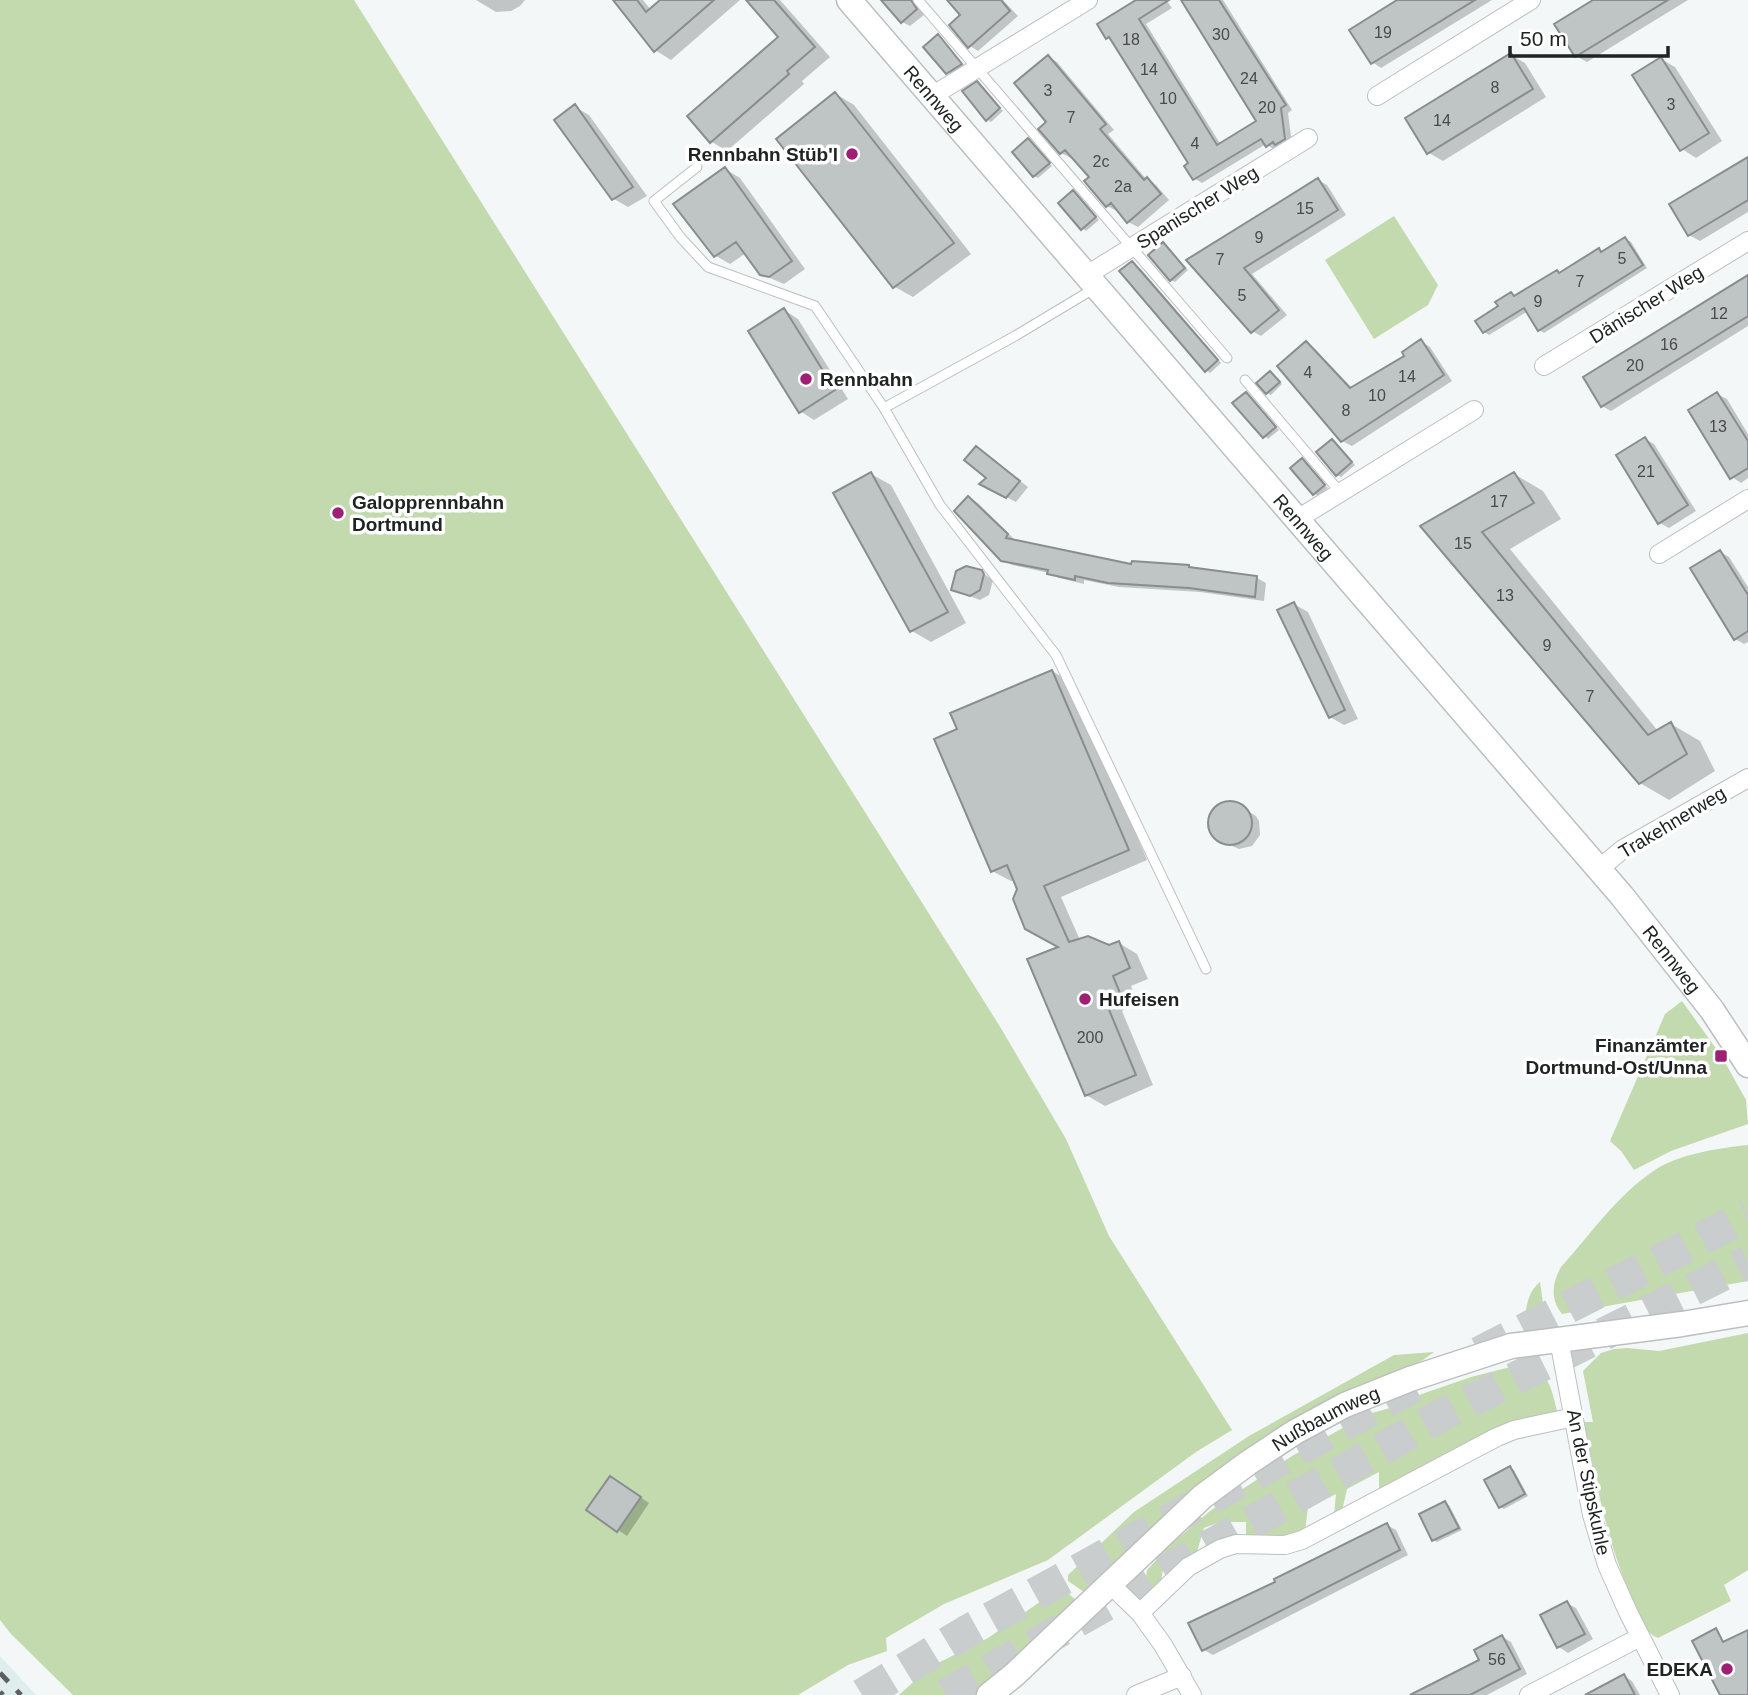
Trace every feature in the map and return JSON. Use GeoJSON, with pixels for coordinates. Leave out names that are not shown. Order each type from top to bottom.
{"type":"FeatureCollection","features":[{"type":"Feature","properties":{"kind":"street","name":"Rennweg"},"geometry":{"type":"LineString","coordinates":[[849,0],[1598,869],[1683,971],[1748,1065]]}},
{"type":"Feature","properties":{"kind":"street"},"geometry":{"type":"LineString","coordinates":[[932,96],[1088,0]]}},
{"type":"Feature","properties":{"kind":"street"},"geometry":{"type":"LineString","coordinates":[[1377,96],[1531,0]]}},
{"type":"Feature","properties":{"kind":"street","name":"Spanischer Weg"},"geometry":{"type":"LineString","coordinates":[[1092,281],[1132,247],[1308,138]]}},
{"type":"Feature","properties":{"kind":"street","name":"Dänischer Weg"},"geometry":{"type":"LineString","coordinates":[[1544,366],[1748,241]]}},
{"type":"Feature","properties":{"kind":"street"},"geometry":{"type":"LineString","coordinates":[[1296,520],[1474,410]]}},
{"type":"Feature","properties":{"kind":"street"},"geometry":{"type":"LineString","coordinates":[[1659,554],[1748,499]]}},
{"type":"Feature","properties":{"kind":"street","name":"Trakehnerweg"},"geometry":{"type":"LineString","coordinates":[[1598,869],[1623,849],[1748,778]]}},
{"type":"Feature","properties":{"kind":"street","name":"Nußbaumweg"},"geometry":{"type":"LineString","coordinates":[[989,1695],[1014,1675],[1202,1497],[1248,1463],[1319,1419],[1373,1392],[1511,1346],[1748,1313]]}},
{"type":"Feature","properties":{"kind":"street","name":"An der Stipskuhle"},"geometry":{"type":"LineString","coordinates":[[1559,1340],[1592,1515],[1607,1565],[1670,1695]]}},
{"type":"Feature","properties":{"kind":"street"},"geometry":{"type":"LineString","coordinates":[[1140,1613],[1188,1567],[1220,1549],[1236,1544],[1277,1545],[1302,1540],[1514,1430],[1574,1417]]}},
{"type":"Feature","properties":{"kind":"street"},"geometry":{"type":"LineString","coordinates":[[1110,1583],[1140,1613],[1192,1695]]}},
{"type":"Feature","properties":{"kind":"street"},"geometry":{"type":"LineString","coordinates":[[1529,1695],[1640,1637]]}},
{"type":"Feature","properties":{"kind":"street"},"geometry":{"type":"LineString","coordinates":[[1136,1695],[1182,1676]]}},
{"type":"Feature","properties":{"kind":"lane"},"geometry":{"type":"LineString","coordinates":[[918,0],[1227,358]]}},
{"type":"Feature","properties":{"kind":"lane"},"geometry":{"type":"LineString","coordinates":[[697,167],[654,201],[681,238],[708,267],[815,306],[884,408],[940,505],[1056,655],[1206,969]]}},
{"type":"Feature","properties":{"kind":"lane"},"geometry":{"type":"LineString","coordinates":[[884,408],[1015,336],[1092,281]]}},
{"type":"Feature","properties":{"kind":"lane"},"geometry":{"type":"LineString","coordinates":[[1245,380],[1340,492]]}},
{"type":"Feature","properties":{"kind":"shaded area"},"geometry":{"type":"Polygon","coordinates":[[[0,1656],[36,1695],[0,1695],[0,1656]]]}},
{"type":"Feature","properties":{"kind":"green space","name":"Galopprennbahn Dortmund"},"geometry":{"type":"Polygon","coordinates":[[[0,0],[354,0],[999,1025],[1066,1139],[1109,1236],[1232,1430],[1196,1452],[1048,1560],[944,1604],[886,1638],[887,1651],[848,1665],[798,1695],[73,1695],[11,1634],[0,1620],[0,0]]]}},
{"type":"Feature","properties":{"kind":"green space"},"geometry":{"type":"Polygon","coordinates":[[[1394,216],[1438,285],[1428,305],[1374,339],[1325,260],[1394,216]]]}},
{"type":"Feature","properties":{"kind":"green space"},"geometry":{"type":"Polygon","coordinates":[[[1682,1001],[1722,1057],[1746,1100],[1748,1124],[1671,1151],[1634,1170],[1610,1141],[1665,1014],[1682,1001]]]}},
{"type":"Feature","properties":{"kind":"green space"},"geometry":{"type":"Polygon","coordinates":[[[1748,1145],[1748,1281],[1562,1314],[1554,1297],[1556,1279],[1561,1267],[1629,1191],[1665,1164],[1712,1150],[1748,1145]]]}},
{"type":"Feature","properties":{"kind":"green space"},"geometry":{"type":"Polygon","coordinates":[[[1540,1282],[1545,1318],[1526,1322],[1528,1300],[1540,1282]]]}},
{"type":"Feature","properties":{"kind":"green space"},"geometry":{"type":"Polygon","coordinates":[[[1748,1333],[1748,1570],[1724,1585],[1731,1601],[1658,1638],[1650,1633],[1643,1621],[1611,1540],[1584,1422],[1593,1422],[1583,1371],[1601,1353],[1614,1349],[1659,1351],[1748,1333]]]}},
{"type":"Feature","properties":{"kind":"green space"},"geometry":{"type":"Polygon","coordinates":[[[1434,1352],[1423,1360],[1290,1424],[1248,1449],[1183,1499],[1084,1592],[1068,1581],[1068,1575],[1134,1512],[1249,1436],[1394,1355],[1434,1352]]]}},
{"type":"Feature","properties":{"kind":"green space"},"geometry":{"type":"Polygon","coordinates":[[[1518,1365],[1542,1374],[1550,1386],[1557,1411],[1523,1420],[1379,1492],[1379,1472],[1347,1489],[1342,1511],[1334,1515],[1336,1494],[1308,1508],[1305,1530],[1287,1537],[1246,1537],[1246,1522],[1220,1522],[1204,1528],[1196,1555],[1186,1561],[1183,1545],[1172,1553],[1164,1565],[1161,1584],[1149,1596],[1145,1585],[1147,1570],[1170,1545],[1210,1511],[1292,1456],[1368,1414],[1394,1407],[1416,1396],[1471,1377],[1518,1365]]]}},
{"type":"Feature","properties":{"kind":"green space"},"geometry":{"type":"Polygon","coordinates":[[[1057,1590],[1064,1590],[1076,1600],[1009,1665],[971,1695],[899,1695],[930,1667],[988,1638],[1057,1590]]]}},
{"type":"Feature","properties":{"kind":"building"},"geometry":{"type":"Polygon","coordinates":[[[613,0],[637,0],[646,12],[660,0],[714,0],[654,52],[613,0]]]}},
{"type":"Feature","properties":{"kind":"building"},"geometry":{"type":"Polygon","coordinates":[[[746,0],[774,0],[815,47],[787,71],[789,74],[710,143],[687,116],[778,37],[746,0]]]}},
{"type":"Feature","properties":{"kind":"building"},"geometry":{"type":"Polygon","coordinates":[[[881,0],[911,0],[917,9],[901,23],[881,0]]]}},
{"type":"Feature","properties":{"kind":"building"},"geometry":{"type":"Polygon","coordinates":[[[947,0],[1001,0],[1010,11],[968,48],[949,25],[960,15],[947,0]]]}},
{"type":"Feature","properties":{"kind":"building"},"geometry":{"type":"Polygon","coordinates":[[[1136,0],[1169,0],[1139,19],[1217,145],[1256,121],[1181,0],[1219,0],[1286,105],[1281,108],[1285,139],[1266,147],[1261,139],[1193,180],[1184,166],[1188,163],[1109,37],[1106,39],[1097,24],[1136,0]]]}},
{"type":"Feature","properties":{"kind":"building"},"geometry":{"type":"Polygon","coordinates":[[[1397,0],[1475,0],[1371,64],[1349,30],[1397,0]]]}},
{"type":"Feature","properties":{"kind":"building"},"geometry":{"type":"Polygon","coordinates":[[[1593,0],[1668,0],[1575,57],[1554,24],[1593,0]]]}},
{"type":"Feature","properties":{"kind":"building"},"geometry":{"type":"Polygon","coordinates":[[[938,34],[962,64],[946,74],[923,47],[938,34]]]}},
{"type":"Feature","properties":{"kind":"building"},"geometry":{"type":"Polygon","coordinates":[[[1511,53],[1533,89],[1427,154],[1405,118],[1511,53]]]}},
{"type":"Feature","properties":{"kind":"building"},"geometry":{"type":"Polygon","coordinates":[[[1048,55],[1106,124],[1100,129],[1144,180],[1147,177],[1161,194],[1127,223],[1111,203],[1106,207],[1084,181],[1089,177],[1065,150],[1060,154],[1038,129],[1046,122],[1014,83],[1048,55]]]}},
{"type":"Feature","properties":{"kind":"building"},"geometry":{"type":"Polygon","coordinates":[[[1661,57],[1709,133],[1680,151],[1632,75],[1661,57]]]}},
{"type":"Feature","properties":{"kind":"building"},"geometry":{"type":"Polygon","coordinates":[[[977,81],[1000,108],[986,121],[962,91],[977,81]]]}},
{"type":"Feature","properties":{"kind":"building"},"geometry":{"type":"Polygon","coordinates":[[[835,92],[954,243],[893,288],[776,139],[835,92]]]}},
{"type":"Feature","properties":{"kind":"building"},"geometry":{"type":"Polygon","coordinates":[[[575,104],[633,187],[612,200],[554,120],[575,104]]]}},
{"type":"Feature","properties":{"kind":"building"},"geometry":{"type":"Polygon","coordinates":[[[1028,138],[1050,163],[1033,177],[1012,152],[1028,138]]]}},
{"type":"Feature","properties":{"kind":"building"},"geometry":{"type":"Polygon","coordinates":[[[1748,157],[1748,200],[1688,236],[1669,204],[1748,157]]]}},
{"type":"Feature","properties":{"kind":"building"},"geometry":{"type":"Polygon","coordinates":[[[725,167],[792,261],[769,277],[760,275],[736,242],[714,257],[673,204],[725,167]]]}},
{"type":"Feature","properties":{"kind":"building"},"geometry":{"type":"Polygon","coordinates":[[[1318,178],[1338,210],[1244,268],[1279,310],[1251,333],[1186,260],[1318,178]]]}},
{"type":"Feature","properties":{"kind":"building"},"geometry":{"type":"Polygon","coordinates":[[[1073,190],[1096,217],[1081,230],[1058,203],[1073,190]]]}},
{"type":"Feature","properties":{"kind":"building"},"geometry":{"type":"Polygon","coordinates":[[[1625,237],[1643,265],[1538,331],[1524,308],[1483,333],[1475,321],[1498,306],[1495,302],[1511,292],[1514,296],[1557,270],[1559,273],[1599,248],[1601,252],[1625,237]]]}},
{"type":"Feature","properties":{"kind":"building"},"geometry":{"type":"Polygon","coordinates":[[[1163,242],[1185,268],[1170,281],[1148,255],[1163,242]]]}},
{"type":"Feature","properties":{"kind":"building"},"geometry":{"type":"Polygon","coordinates":[[[1132,261],[1218,360],[1205,372],[1119,271],[1132,261]]]}},
{"type":"Feature","properties":{"kind":"building"},"geometry":{"type":"Polygon","coordinates":[[[1748,275],[1748,316],[1601,407],[1583,377],[1748,275]]]}},
{"type":"Feature","properties":{"kind":"building"},"geometry":{"type":"Polygon","coordinates":[[[784,308],[835,390],[799,413],[748,331],[784,308]]]}},
{"type":"Feature","properties":{"kind":"building"},"geometry":{"type":"Polygon","coordinates":[[[1421,339],[1444,375],[1341,442],[1277,366],[1306,341],[1350,388],[1404,356],[1402,352],[1421,339]]]}},
{"type":"Feature","properties":{"kind":"building"},"geometry":{"type":"Polygon","coordinates":[[[1270,371],[1280,382],[1266,394],[1256,383],[1270,371]]]}},
{"type":"Feature","properties":{"kind":"building"},"geometry":{"type":"Polygon","coordinates":[[[1246,392],[1276,427],[1263,438],[1232,403],[1246,392]]]}},
{"type":"Feature","properties":{"kind":"building"},"geometry":{"type":"Polygon","coordinates":[[[1717,392],[1748,441],[1748,468],[1730,479],[1688,410],[1717,392]]]}},
{"type":"Feature","properties":{"kind":"building"},"geometry":{"type":"Polygon","coordinates":[[[1645,437],[1688,505],[1658,524],[1616,455],[1645,437]]]}},
{"type":"Feature","properties":{"kind":"building"},"geometry":{"type":"Polygon","coordinates":[[[1332,439],[1352,462],[1336,476],[1316,452],[1332,439]]]}},
{"type":"Feature","properties":{"kind":"building"},"geometry":{"type":"Polygon","coordinates":[[[976,446],[1020,481],[1006,498],[979,484],[986,478],[964,460],[976,446]]]}},
{"type":"Feature","properties":{"kind":"building"},"geometry":{"type":"Polygon","coordinates":[[[1302,458],[1325,485],[1313,495],[1290,468],[1302,458]]]}},
{"type":"Feature","properties":{"kind":"building"},"geometry":{"type":"Polygon","coordinates":[[[871,472],[948,612],[910,632],[833,493],[871,472]]]}},
{"type":"Feature","properties":{"kind":"building"},"geometry":{"type":"Polygon","coordinates":[[[1514,472],[1534,503],[1482,532],[1648,735],[1671,722],[1687,754],[1639,784],[1420,526],[1514,472]]]}},
{"type":"Feature","properties":{"kind":"building"},"geometry":{"type":"Polygon","coordinates":[[[968,496],[1008,534],[1006,538],[1131,564],[1132,561],[1189,565],[1257,576],[1255,597],[1189,588],[1108,583],[1075,576],[1075,580],[1047,574],[1048,570],[1001,561],[954,511],[968,496]]]}},
{"type":"Feature","properties":{"kind":"building"},"geometry":{"type":"Polygon","coordinates":[[[1720,550],[1748,595],[1748,631],[1734,640],[1690,568],[1720,550]]]}},
{"type":"Feature","properties":{"kind":"building"},"geometry":{"type":"Polygon","coordinates":[[[966,566],[982,570],[984,574],[980,590],[970,596],[951,590],[956,571],[966,566]]]}},
{"type":"Feature","properties":{"kind":"building"},"geometry":{"type":"Polygon","coordinates":[[[1294,602],[1345,710],[1329,718],[1277,610],[1294,602]]]}},
{"type":"Feature","properties":{"kind":"building"},"geometry":{"type":"Polygon","coordinates":[[[1052,670],[1129,850],[1044,886],[1069,942],[1088,936],[1109,945],[1119,941],[1130,968],[1113,976],[1120,993],[1105,1000],[1136,1075],[1085,1096],[1027,959],[1058,947],[1025,929],[1013,899],[1017,889],[1007,865],[991,872],[934,739],[957,729],[950,713],[1052,670]]]}},
{"type":"Feature","properties":{"kind":"building"},"geometry":{"type":"Polygon","coordinates":[[[1230,801],[1246,807],[1252,823],[1246,839],[1230,845],[1214,839],[1208,823],[1214,807],[1230,801]]]}},
{"type":"Feature","properties":{"kind":"building"},"geometry":{"type":"Polygon","coordinates":[[[1510,1466],[1525,1494],[1499,1508],[1484,1480],[1510,1466]]]}},
{"type":"Feature","properties":{"kind":"building"},"geometry":{"type":"Polygon","coordinates":[[[610,1476],[641,1497],[617,1532],[586,1510],[610,1476]]]}},
{"type":"Feature","properties":{"kind":"building"},"geometry":{"type":"Polygon","coordinates":[[[1445,1501],[1459,1528],[1432,1541],[1419,1514],[1445,1501]]]}},
{"type":"Feature","properties":{"kind":"building"},"geometry":{"type":"Polygon","coordinates":[[[1387,1523],[1400,1550],[1202,1651],[1188,1623],[1275,1582],[1274,1579],[1387,1523]]]}},
{"type":"Feature","properties":{"kind":"building"},"geometry":{"type":"Polygon","coordinates":[[[1567,1601],[1585,1634],[1557,1648],[1540,1615],[1567,1601]]]}},
{"type":"Feature","properties":{"kind":"building","name":"EDEKA"},"geometry":{"type":"Polygon","coordinates":[[[1716,1628],[1723,1642],[1748,1630],[1748,1695],[1720,1695],[1692,1641],[1716,1628]]]}},
{"type":"Feature","properties":{"kind":"building"},"geometry":{"type":"Polygon","coordinates":[[[1502,1635],[1520,1669],[1470,1695],[1410,1695],[1479,1660],[1474,1650],[1502,1635]]]}},
{"type":"Feature","properties":{"kind":"building"},"geometry":{"type":"Polygon","coordinates":[[[1624,1674],[1635,1695],[1585,1695],[1624,1674]]]}},
{"type":"Feature","properties":{"kind":"tunnel"},"geometry":{"type":"LineString","coordinates":[[1479,1353],[1748,1215]]}},
{"type":"Feature","properties":{"kind":"tunnel"},"geometry":{"type":"LineString","coordinates":[[946,1695],[1438,1417],[1748,1262]]}},
{"type":"Feature","properties":{"kind":"tunnel"},"geometry":{"type":"LineString","coordinates":[[862,1695],[966,1632],[1425,1380]]}},
{"type":"Feature","properties":{"kind":"railway"},"geometry":{"type":"LineString","coordinates":[[0,1673],[21,1695]]}},
{"type":"Feature","properties":{"kind":"railway"},"geometry":{"type":"LineString","coordinates":[[0,1692],[3,1695]]}},
{"type":"Feature","properties":{"kind":"place","name":"Rennbahn Stüb'l"},"geometry":{"type":"Point","coordinates":[852,154]}},
{"type":"Feature","properties":{"kind":"place","name":"Rennbahn"},"geometry":{"type":"Point","coordinates":[806,379]}},
{"type":"Feature","properties":{"kind":"place","name":"Galopprennbahn Dortmund"},"geometry":{"type":"Point","coordinates":[338,513]}},
{"type":"Feature","properties":{"kind":"place","name":"Hufeisen"},"geometry":{"type":"Point","coordinates":[1085,999]}},
{"type":"Feature","properties":{"kind":"place","name":"Finanzämter Dortmund-Ost/Unna"},"geometry":{"type":"Point","coordinates":[1721,1056]}},
{"type":"Feature","properties":{"kind":"place","name":"EDEKA"},"geometry":{"type":"Point","coordinates":[1727,1669]}}]}
